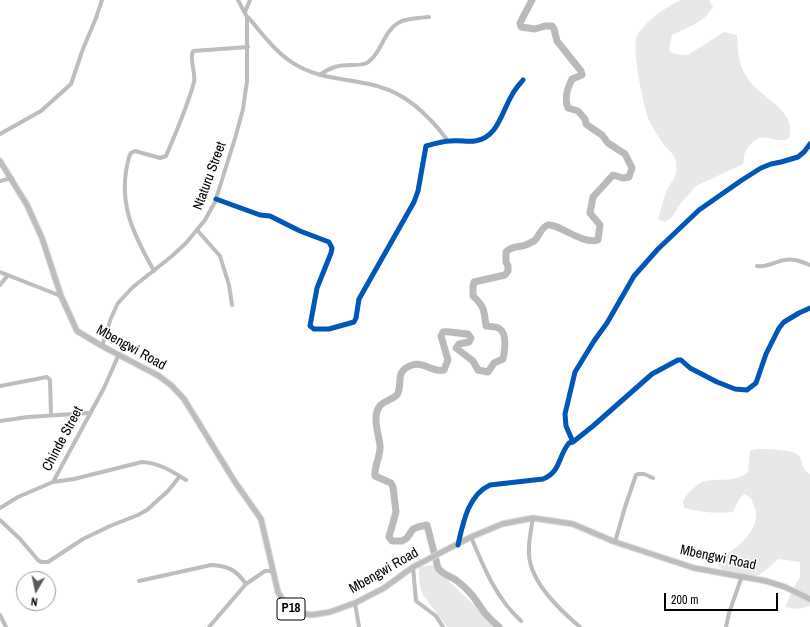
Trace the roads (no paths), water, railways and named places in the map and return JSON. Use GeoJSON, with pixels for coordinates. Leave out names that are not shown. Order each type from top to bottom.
{"type":"FeatureCollection","features":[{"type":"Feature","properties":{"kind":"main road","name":"Mbengwi Road"},"geometry":{"type":"LineString","coordinates":[[0,160],[28,205],[42,238],[61,296],[77,332],[159,376],[172,386],[184,399],[235,482],[261,520],[278,592],[288,608],[297,612],[311,615],[330,612],[355,603],[384,588],[413,566],[458,545],[471,537],[502,524],[533,518],[574,524],[615,542],[694,568],[766,581],[810,599]]}},
{"type":"Feature","properties":{"kind":"street"},"geometry":{"type":"LineString","coordinates":[[0,134],[41,111],[71,84],[102,0]]}},
{"type":"Feature","properties":{"kind":"street","name":"Ntaturu Street"},"geometry":{"type":"LineString","coordinates":[[102,346],[111,318],[118,303],[133,287],[186,243],[212,208],[216,198],[243,109],[247,81],[247,17],[238,0]]}},
{"type":"Feature","properties":{"kind":"street"},"geometry":{"type":"LineString","coordinates":[[245,12],[250,0]]}},
{"type":"Feature","properties":{"kind":"street"},"geometry":{"type":"LineString","coordinates":[[247,17],[272,46],[299,67],[320,75],[381,87],[397,94],[410,101],[428,116],[448,141]]}},
{"type":"Feature","properties":{"kind":"street"},"geometry":{"type":"LineString","coordinates":[[320,75],[332,67],[341,65],[360,65],[366,63],[371,60],[377,52],[387,33],[395,24],[408,19],[429,17]]}},
{"type":"Feature","properties":{"kind":"street"},"geometry":{"type":"LineString","coordinates":[[154,271],[131,225],[124,195],[129,157],[131,153],[135,151],[160,158],[166,156],[186,108],[194,81],[195,73],[192,54],[193,51],[248,47]]}},
{"type":"Feature","properties":{"kind":"street"},"geometry":{"type":"LineString","coordinates":[[216,198],[260,215],[270,216],[300,231],[329,242],[332,248],[331,253],[317,288],[310,325],[314,329],[329,329],[355,321],[359,299],[414,202],[418,191],[426,146],[448,141],[477,141],[486,137],[496,128],[512,95],[523,80]]}},
{"type":"Feature","properties":{"kind":"street"},"geometry":{"type":"LineString","coordinates":[[573,442],[566,426],[565,414],[575,372],[607,323],[634,276],[658,249],[699,210],[761,168],[773,163],[798,157],[810,144]]}},
{"type":"Feature","properties":{"kind":"street"},"geometry":{"type":"LineString","coordinates":[[0,181],[12,178]]}},
{"type":"Feature","properties":{"kind":"street"},"geometry":{"type":"LineString","coordinates":[[197,230],[220,256],[232,305]]}},
{"type":"Feature","properties":{"kind":"street"},"geometry":{"type":"LineString","coordinates":[[757,266],[786,259],[798,260],[810,265]]}},
{"type":"Feature","properties":{"kind":"street"},"geometry":{"type":"LineString","coordinates":[[0,272],[61,296]]}},
{"type":"Feature","properties":{"kind":"street"},"geometry":{"type":"LineString","coordinates":[[0,285],[8,275]]}},
{"type":"Feature","properties":{"kind":"street"},"geometry":{"type":"LineString","coordinates":[[458,545],[467,511],[475,495],[482,489],[490,485],[543,479],[550,476],[556,470],[569,443],[573,442],[593,426],[652,374],[678,360],[681,360],[690,368],[717,382],[743,390],[752,388],[756,383],[766,354],[779,328],[784,322],[810,308]]}},
{"type":"Feature","properties":{"kind":"street","name":"Chinde Street"},"geometry":{"type":"LineString","coordinates":[[0,508],[22,495],[53,482],[101,392],[119,354]]}},
{"type":"Feature","properties":{"kind":"street"},"geometry":{"type":"LineString","coordinates":[[0,386],[47,377],[50,380],[51,415]]}},
{"type":"Feature","properties":{"kind":"street"},"geometry":{"type":"LineString","coordinates":[[0,421],[51,415],[89,413]]}},
{"type":"Feature","properties":{"kind":"street"},"geometry":{"type":"LineString","coordinates":[[53,482],[74,479],[142,462],[164,467],[186,480]]}},
{"type":"Feature","properties":{"kind":"street"},"geometry":{"type":"LineString","coordinates":[[615,542],[636,475],[641,473],[653,478]]}},
{"type":"Feature","properties":{"kind":"street"},"geometry":{"type":"LineString","coordinates":[[0,520],[20,539],[38,560],[48,562],[83,539],[110,526],[138,516],[168,491],[180,476]]}},
{"type":"Feature","properties":{"kind":"street"},"geometry":{"type":"LineString","coordinates":[[533,518],[529,547],[531,567],[541,586],[561,612],[580,627]]}},
{"type":"Feature","properties":{"kind":"street"},"geometry":{"type":"LineString","coordinates":[[471,537],[492,585],[504,602],[521,621]]}},
{"type":"Feature","properties":{"kind":"street"},"geometry":{"type":"LineString","coordinates":[[139,581],[211,566],[221,566],[231,569],[240,575],[246,584]]}},
{"type":"Feature","properties":{"kind":"street"},"geometry":{"type":"LineString","coordinates":[[413,566],[416,601],[436,616],[443,627]]}},
{"type":"Feature","properties":{"kind":"street"},"geometry":{"type":"LineString","coordinates":[[209,627],[246,584],[265,571],[272,571]]}},
{"type":"Feature","properties":{"kind":"street"},"geometry":{"type":"LineString","coordinates":[[726,627],[729,613],[742,576]]}},
{"type":"Feature","properties":{"kind":"street"},"geometry":{"type":"LineString","coordinates":[[355,603],[359,627]]}},
{"type":"Feature","properties":{"kind":"street"},"geometry":{"type":"LineString","coordinates":[[0,615],[6,627]]}},
{"type":"Feature","properties":{"kind":"waterway"},"geometry":{"type":"LineString","coordinates":[[499,627],[486,614],[464,587],[438,568],[427,525],[413,529],[407,538],[402,541],[392,541],[389,537],[396,512],[393,487],[391,483],[375,476],[380,453],[376,416],[379,407],[398,393],[400,377],[406,368],[416,364],[436,370],[444,370],[448,360],[441,336],[443,332],[468,334],[471,338],[469,342],[459,344],[456,348],[473,361],[478,370],[488,372],[494,363],[503,359],[505,347],[504,335],[500,329],[486,326],[485,317],[480,303],[473,296],[474,282],[505,275],[508,271],[506,252],[511,248],[525,245],[534,241],[548,225],[558,227],[578,237],[592,241],[598,240],[600,225],[590,213],[593,197],[613,175],[623,178],[629,177],[632,168],[625,154],[608,143],[602,135],[586,124],[585,119],[578,111],[568,108],[566,97],[572,79],[582,75],[581,71],[557,41],[552,26],[545,26],[535,29],[521,27],[520,23],[532,0]]}}]}
